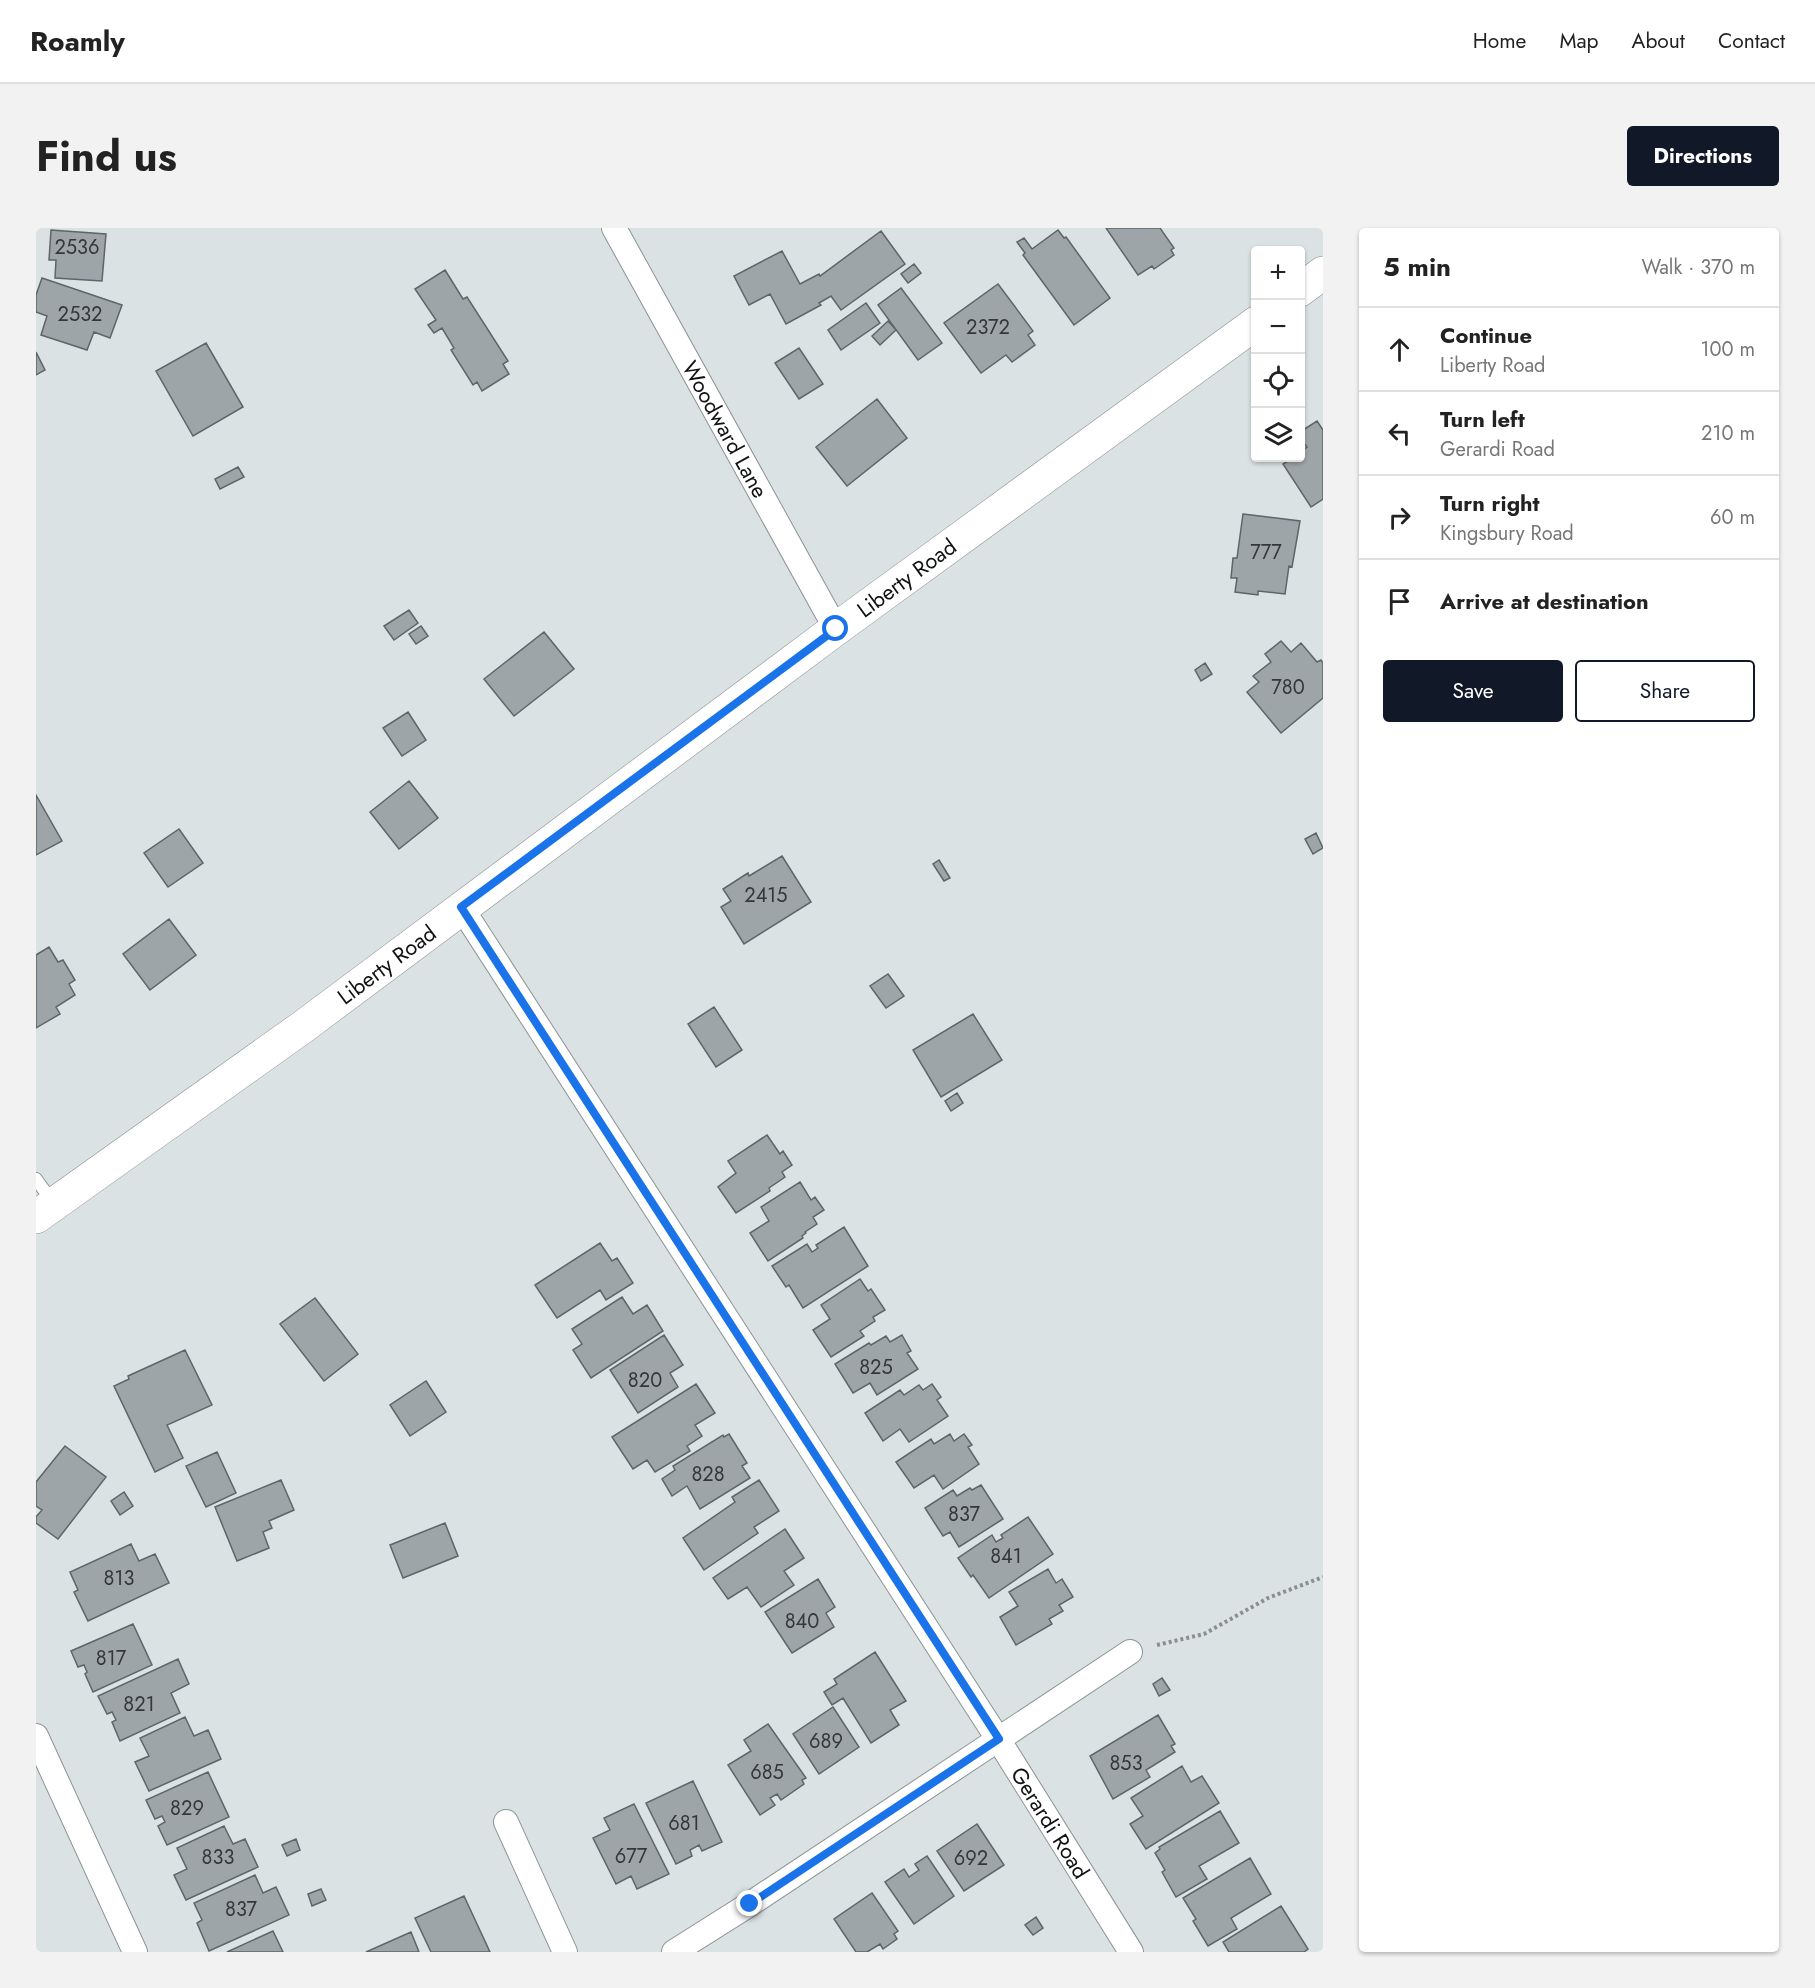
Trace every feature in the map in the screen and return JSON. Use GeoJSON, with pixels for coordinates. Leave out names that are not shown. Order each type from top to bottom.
{"type":"FeatureCollection","features":[{"type":"Feature","properties":{"kind":"main road"},"geometry":{"type":"LineString","coordinates":[[1305,286],[1323,273]]}},
{"type":"Feature","properties":{"kind":"main road","name":"Liberty Road"},"geometry":{"type":"LineString","coordinates":[[42,1200],[304,1026],[836,629],[1251,327]]}},
{"type":"Feature","properties":{"kind":"street","name":"Woodward Lane"},"geometry":{"type":"LineString","coordinates":[[614,228],[836,629]]}},
{"type":"Feature","properties":{"kind":"street","name":"Gerardi Road"},"geometry":{"type":"LineString","coordinates":[[461,907],[999,1739],[1131,1952]]}},
{"type":"Feature","properties":{"kind":"street"},"geometry":{"type":"LineString","coordinates":[[674,1952],[1130,1652]]}},
{"type":"Feature","properties":{"kind":"street"},"geometry":{"type":"LineString","coordinates":[[36,1736],[135,1952]]}},
{"type":"Feature","properties":{"kind":"street"},"geometry":{"type":"LineString","coordinates":[[506,1822],[566,1952]]}},
{"type":"Feature","properties":{"kind":"path"},"geometry":{"type":"LineString","coordinates":[[1130,1652],[1204,1634],[1268,1598],[1323,1577]]}},
{"type":"Feature","properties":{"kind":"building"},"geometry":{"type":"Polygon","coordinates":[[[1106,228],[1160,228],[1174,248],[1171,250],[1174,255],[1154,269],[1152,266],[1138,275],[1106,228]]]}},
{"type":"Feature","properties":{"kind":"building"},"geometry":{"type":"Polygon","coordinates":[[[51,230],[106,234],[102,281],[55,278],[56,260],[49,260],[51,230]]]}},
{"type":"Feature","properties":{"kind":"building"},"geometry":{"type":"Polygon","coordinates":[[[1058,230],[1064,238],[1066,237],[1110,298],[1074,325],[1023,255],[1025,253],[1017,242],[1024,238],[1032,249],[1058,230]]]}},
{"type":"Feature","properties":{"kind":"building"},"geometry":{"type":"Polygon","coordinates":[[[881,231],[905,264],[841,310],[831,296],[819,303],[821,305],[786,324],[770,294],[749,305],[734,276],[782,251],[800,284],[819,274],[820,276],[881,231]]]}},
{"type":"Feature","properties":{"kind":"building"},"geometry":{"type":"Polygon","coordinates":[[[914,264],[921,273],[908,283],[901,274],[914,264]]]}},
{"type":"Feature","properties":{"kind":"building"},"geometry":{"type":"Polygon","coordinates":[[[445,270],[463,299],[467,297],[508,361],[503,364],[509,374],[482,391],[477,382],[473,385],[451,350],[454,348],[442,328],[434,333],[428,325],[436,320],[415,289],[445,270]]]}},
{"type":"Feature","properties":{"kind":"building"},"geometry":{"type":"Polygon","coordinates":[[[42,278],[122,305],[110,338],[94,332],[87,350],[41,335],[47,316],[36,312],[36,295],[42,278]]]}},
{"type":"Feature","properties":{"kind":"building"},"geometry":{"type":"Polygon","coordinates":[[[998,284],[1033,331],[1028,335],[1035,345],[1012,362],[1006,355],[981,373],[944,323],[998,284]]]}},
{"type":"Feature","properties":{"kind":"building"},"geometry":{"type":"Polygon","coordinates":[[[901,288],[942,343],[918,360],[878,305],[901,288]]]}},
{"type":"Feature","properties":{"kind":"building"},"geometry":{"type":"Polygon","coordinates":[[[866,303],[880,323],[841,350],[828,330],[866,303]]]}},
{"type":"Feature","properties":{"kind":"building"},"geometry":{"type":"Polygon","coordinates":[[[888,321],[896,330],[880,345],[872,336],[888,321]]]}},
{"type":"Feature","properties":{"kind":"building"},"geometry":{"type":"Polygon","coordinates":[[[206,343],[243,407],[193,436],[156,371],[206,343]]]}},
{"type":"Feature","properties":{"kind":"building"},"geometry":{"type":"Polygon","coordinates":[[[799,348],[823,384],[799,399],[775,363],[799,348]]]}},
{"type":"Feature","properties":{"kind":"building"},"geometry":{"type":"Polygon","coordinates":[[[36,352],[45,370],[36,375],[36,352]]]}},
{"type":"Feature","properties":{"kind":"building"},"geometry":{"type":"Polygon","coordinates":[[[877,399],[907,438],[847,486],[816,447],[877,399]]]}},
{"type":"Feature","properties":{"kind":"building"},"geometry":{"type":"Polygon","coordinates":[[[1317,421],[1323,430],[1323,499],[1311,507],[1283,464],[1305,462],[1307,447],[1305,429],[1317,421]]]}},
{"type":"Feature","properties":{"kind":"building"},"geometry":{"type":"Polygon","coordinates":[[[238,467],[244,477],[220,489],[215,479],[238,467]]]}},
{"type":"Feature","properties":{"kind":"building"},"geometry":{"type":"Polygon","coordinates":[[[1243,514],[1300,521],[1285,594],[1258,591],[1258,595],[1235,592],[1237,578],[1231,578],[1233,558],[1237,558],[1243,514]]]}},
{"type":"Feature","properties":{"kind":"building"},"geometry":{"type":"Polygon","coordinates":[[[409,610],[418,623],[394,640],[384,626],[409,610]]]}},
{"type":"Feature","properties":{"kind":"building"},"geometry":{"type":"Polygon","coordinates":[[[421,626],[428,636],[416,644],[409,634],[421,626]]]}},
{"type":"Feature","properties":{"kind":"building"},"geometry":{"type":"Polygon","coordinates":[[[544,632],[574,669],[514,716],[484,679],[544,632]]]}},
{"type":"Feature","properties":{"kind":"building"},"geometry":{"type":"Polygon","coordinates":[[[1281,641],[1291,652],[1301,643],[1317,662],[1321,660],[1323,663],[1323,698],[1281,733],[1247,692],[1259,682],[1253,676],[1271,662],[1265,654],[1281,641]]]}},
{"type":"Feature","properties":{"kind":"building"},"geometry":{"type":"Polygon","coordinates":[[[1205,663],[1212,674],[1201,681],[1195,670],[1205,663]]]}},
{"type":"Feature","properties":{"kind":"building"},"geometry":{"type":"Polygon","coordinates":[[[408,712],[426,740],[402,756],[383,728],[408,712]]]}},
{"type":"Feature","properties":{"kind":"building"},"geometry":{"type":"Polygon","coordinates":[[[409,781],[438,818],[399,849],[370,812],[409,781]]]}},
{"type":"Feature","properties":{"kind":"building"},"geometry":{"type":"Polygon","coordinates":[[[36,795],[62,841],[36,855],[36,795]]]}},
{"type":"Feature","properties":{"kind":"building"},"geometry":{"type":"Polygon","coordinates":[[[179,829],[203,863],[168,887],[144,853],[179,829]]]}},
{"type":"Feature","properties":{"kind":"building"},"geometry":{"type":"Polygon","coordinates":[[[1316,833],[1323,848],[1313,854],[1305,839],[1316,833]]]}},
{"type":"Feature","properties":{"kind":"building"},"geometry":{"type":"Polygon","coordinates":[[[782,856],[811,902],[744,944],[721,907],[731,901],[723,889],[782,856]]]}},
{"type":"Feature","properties":{"kind":"building"},"geometry":{"type":"Polygon","coordinates":[[[939,860],[950,878],[944,881],[933,864],[939,860]]]}},
{"type":"Feature","properties":{"kind":"building"},"geometry":{"type":"Polygon","coordinates":[[[169,919],[196,955],[150,990],[123,954],[169,919]]]}},
{"type":"Feature","properties":{"kind":"building"},"geometry":{"type":"Polygon","coordinates":[[[49,947],[58,962],[63,960],[75,980],[69,984],[75,995],[56,1007],[60,1014],[36,1028],[36,955],[49,947]]]}},
{"type":"Feature","properties":{"kind":"building"},"geometry":{"type":"Polygon","coordinates":[[[888,974],[904,996],[886,1008],[870,986],[888,974]]]}},
{"type":"Feature","properties":{"kind":"building"},"geometry":{"type":"Polygon","coordinates":[[[714,1007],[742,1050],[716,1067],[688,1024],[714,1007]]]}},
{"type":"Feature","properties":{"kind":"building"},"geometry":{"type":"Polygon","coordinates":[[[973,1014],[1002,1060],[941,1097],[913,1050],[973,1014]]]}},
{"type":"Feature","properties":{"kind":"building"},"geometry":{"type":"Polygon","coordinates":[[[957,1093],[963,1103],[951,1111],[945,1101],[957,1093]]]}},
{"type":"Feature","properties":{"kind":"building"},"geometry":{"type":"Polygon","coordinates":[[[767,1135],[780,1154],[783,1151],[792,1165],[782,1172],[785,1177],[769,1188],[770,1191],[736,1213],[718,1187],[736,1173],[728,1161],[767,1135]]]}},
{"type":"Feature","properties":{"kind":"building"},"geometry":{"type":"Polygon","coordinates":[[[800,1182],[811,1200],[815,1197],[824,1210],[813,1217],[817,1224],[805,1232],[803,1238],[768,1261],[750,1233],[769,1221],[761,1207],[800,1182]]]}},
{"type":"Feature","properties":{"kind":"building"},"geometry":{"type":"Polygon","coordinates":[[[844,1227],[868,1266],[803,1308],[789,1285],[786,1287],[772,1266],[807,1244],[812,1252],[818,1248],[816,1245],[844,1227]]]}},
{"type":"Feature","properties":{"kind":"building"},"geometry":{"type":"Polygon","coordinates":[[[600,1243],[612,1261],[617,1258],[633,1283],[606,1300],[600,1290],[557,1318],[535,1285],[600,1243]]]}},
{"type":"Feature","properties":{"kind":"building"},"geometry":{"type":"Polygon","coordinates":[[[860,1279],[868,1291],[871,1289],[885,1310],[873,1317],[875,1321],[860,1331],[864,1336],[831,1357],[813,1330],[830,1319],[821,1305],[860,1279]]]}},
{"type":"Feature","properties":{"kind":"building"},"geometry":{"type":"Polygon","coordinates":[[[622,1297],[633,1314],[647,1305],[663,1331],[591,1378],[573,1350],[582,1344],[572,1329],[622,1297]]]}},
{"type":"Feature","properties":{"kind":"building"},"geometry":{"type":"Polygon","coordinates":[[[315,1298],[358,1354],[324,1381],[280,1324],[315,1298]]]}},
{"type":"Feature","properties":{"kind":"building"},"geometry":{"type":"Polygon","coordinates":[[[664,1335],[683,1365],[670,1373],[678,1387],[638,1413],[610,1370],[664,1335]]]}},
{"type":"Feature","properties":{"kind":"building"},"geometry":{"type":"Polygon","coordinates":[[[902,1335],[911,1351],[907,1353],[918,1369],[877,1395],[870,1383],[853,1393],[835,1364],[869,1343],[871,1345],[886,1336],[890,1342],[902,1335]]]}},
{"type":"Feature","properties":{"kind":"building"},"geometry":{"type":"Polygon","coordinates":[[[185,1350],[212,1405],[167,1425],[183,1458],[155,1472],[114,1386],[129,1379],[128,1376],[185,1350]]]}},
{"type":"Feature","properties":{"kind":"building"},"geometry":{"type":"Polygon","coordinates":[[[426,1381],[446,1412],[410,1436],[390,1405],[426,1381]]]}},
{"type":"Feature","properties":{"kind":"building"},"geometry":{"type":"Polygon","coordinates":[[[696,1384],[715,1413],[695,1425],[702,1436],[687,1446],[690,1451],[655,1472],[647,1460],[633,1469],[612,1437],[696,1384]]]}},
{"type":"Feature","properties":{"kind":"building"},"geometry":{"type":"Polygon","coordinates":[[[932,1384],[941,1397],[937,1400],[948,1416],[909,1442],[900,1429],[883,1441],[865,1413],[900,1390],[904,1395],[919,1385],[923,1390],[932,1384]]]}},
{"type":"Feature","properties":{"kind":"building"},"geometry":{"type":"Polygon","coordinates":[[[729,1434],[747,1463],[742,1466],[750,1478],[700,1509],[687,1486],[672,1496],[662,1479],[675,1470],[673,1466],[723,1435],[724,1437],[729,1434]]]}},
{"type":"Feature","properties":{"kind":"building"},"geometry":{"type":"Polygon","coordinates":[[[950,1434],[954,1441],[964,1434],[972,1445],[968,1447],[979,1464],[943,1489],[934,1475],[914,1488],[896,1462],[931,1439],[934,1444],[950,1434]]]}},
{"type":"Feature","properties":{"kind":"building"},"geometry":{"type":"Polygon","coordinates":[[[65,1446],[106,1477],[58,1539],[36,1523],[36,1517],[42,1510],[36,1506],[36,1482],[65,1446]]]}},
{"type":"Feature","properties":{"kind":"building"},"geometry":{"type":"Polygon","coordinates":[[[217,1452],[236,1493],[206,1507],[186,1466],[217,1452]]]}},
{"type":"Feature","properties":{"kind":"building"},"geometry":{"type":"Polygon","coordinates":[[[281,1480],[294,1510],[269,1521],[272,1528],[263,1532],[269,1548],[237,1561],[215,1507],[281,1480]]]}},
{"type":"Feature","properties":{"kind":"building"},"geometry":{"type":"Polygon","coordinates":[[[759,1480],[779,1511],[754,1527],[758,1533],[704,1570],[683,1538],[735,1502],[732,1497],[759,1480]]]}},
{"type":"Feature","properties":{"kind":"building"},"geometry":{"type":"Polygon","coordinates":[[[981,1485],[1003,1519],[959,1547],[950,1532],[943,1536],[925,1508],[953,1490],[957,1496],[970,1488],[972,1490],[981,1485]]]}},
{"type":"Feature","properties":{"kind":"building"},"geometry":{"type":"Polygon","coordinates":[[[124,1492],[133,1506],[120,1515],[111,1501],[124,1492]]]}},
{"type":"Feature","properties":{"kind":"building"},"geometry":{"type":"Polygon","coordinates":[[[1028,1517],[1053,1554],[989,1598],[958,1558],[992,1535],[996,1542],[1003,1538],[1001,1535],[1028,1517]]]}},
{"type":"Feature","properties":{"kind":"building"},"geometry":{"type":"Polygon","coordinates":[[[445,1523],[458,1556],[403,1578],[390,1545],[445,1523]]]}},
{"type":"Feature","properties":{"kind":"building"},"geometry":{"type":"Polygon","coordinates":[[[785,1529],[804,1558],[784,1571],[794,1585],[761,1607],[747,1587],[728,1599],[713,1578],[785,1529]]]}},
{"type":"Feature","properties":{"kind":"building"},"geometry":{"type":"Polygon","coordinates":[[[131,1544],[139,1561],[155,1554],[169,1583],[88,1621],[74,1592],[78,1590],[70,1572],[131,1544]]]}},
{"type":"Feature","properties":{"kind":"building"},"geometry":{"type":"Polygon","coordinates":[[[1048,1569],[1056,1583],[1062,1579],[1073,1597],[1059,1605],[1063,1611],[1049,1619],[1052,1624],[1016,1645],[1000,1617],[1018,1606],[1009,1592],[1048,1569]]]}},
{"type":"Feature","properties":{"kind":"building"},"geometry":{"type":"Polygon","coordinates":[[[818,1579],[835,1607],[826,1613],[834,1627],[792,1653],[765,1612],[818,1579]]]}},
{"type":"Feature","properties":{"kind":"building"},"geometry":{"type":"Polygon","coordinates":[[[133,1624],[152,1665],[93,1692],[85,1674],[87,1672],[84,1665],[78,1667],[71,1651],[133,1624]]]}},
{"type":"Feature","properties":{"kind":"building"},"geometry":{"type":"Polygon","coordinates":[[[875,1652],[906,1701],[890,1710],[899,1725],[871,1743],[843,1698],[832,1705],[824,1692],[837,1684],[834,1679],[875,1652]]]}},
{"type":"Feature","properties":{"kind":"building"},"geometry":{"type":"Polygon","coordinates":[[[178,1659],[189,1684],[171,1693],[180,1713],[120,1741],[112,1722],[116,1720],[112,1712],[107,1714],[98,1696],[178,1659]]]}},
{"type":"Feature","properties":{"kind":"building"},"geometry":{"type":"Polygon","coordinates":[[[1162,1678],[1170,1690],[1159,1696],[1153,1684],[1162,1678]]]}},
{"type":"Feature","properties":{"kind":"building"},"geometry":{"type":"Polygon","coordinates":[[[833,1707],[859,1747],[819,1774],[793,1734],[833,1707]]]}},
{"type":"Feature","properties":{"kind":"building"},"geometry":{"type":"Polygon","coordinates":[[[1158,1715],[1175,1744],[1171,1746],[1175,1752],[1146,1770],[1150,1777],[1113,1799],[1090,1756],[1158,1715]]]}},
{"type":"Feature","properties":{"kind":"building"},"geometry":{"type":"Polygon","coordinates":[[[185,1717],[194,1736],[208,1730],[221,1759],[149,1791],[135,1762],[149,1756],[140,1738],[185,1717]]]}},
{"type":"Feature","properties":{"kind":"building"},"geometry":{"type":"Polygon","coordinates":[[[768,1724],[806,1778],[802,1780],[804,1784],[781,1800],[777,1794],[770,1798],[775,1805],[760,1815],[728,1765],[751,1751],[744,1740],[768,1724]]]}},
{"type":"Feature","properties":{"kind":"building"},"geometry":{"type":"Polygon","coordinates":[[[1182,1766],[1191,1782],[1202,1776],[1219,1803],[1146,1849],[1130,1824],[1143,1816],[1131,1798],[1182,1766]]]}},
{"type":"Feature","properties":{"kind":"building"},"geometry":{"type":"Polygon","coordinates":[[[208,1772],[229,1817],[167,1845],[158,1826],[165,1822],[162,1816],[155,1819],[146,1800],[208,1772]]]}},
{"type":"Feature","properties":{"kind":"building"},"geometry":{"type":"Polygon","coordinates":[[[693,1781],[722,1842],[702,1851],[699,1845],[690,1850],[692,1856],[676,1864],[646,1803],[693,1781]]]}},
{"type":"Feature","properties":{"kind":"building"},"geometry":{"type":"Polygon","coordinates":[[[634,1804],[669,1874],[637,1889],[631,1876],[616,1884],[593,1838],[610,1830],[604,1818],[634,1804]]]}},
{"type":"Feature","properties":{"kind":"building"},"geometry":{"type":"Polygon","coordinates":[[[1220,1811],[1239,1843],[1199,1866],[1207,1879],[1176,1897],[1162,1872],[1165,1870],[1155,1853],[1160,1849],[1159,1847],[1220,1811]]]}},
{"type":"Feature","properties":{"kind":"building"},"geometry":{"type":"Polygon","coordinates":[[[977,1824],[1004,1865],[964,1891],[937,1851],[977,1824]]]}},
{"type":"Feature","properties":{"kind":"building"},"geometry":{"type":"Polygon","coordinates":[[[224,1826],[233,1844],[245,1839],[258,1867],[186,1900],[174,1875],[187,1869],[177,1848],[224,1826]]]}},
{"type":"Feature","properties":{"kind":"building"},"geometry":{"type":"Polygon","coordinates":[[[296,1839],[300,1850],[287,1856],[282,1845],[296,1839]]]}},
{"type":"Feature","properties":{"kind":"building"},"geometry":{"type":"Polygon","coordinates":[[[927,1856],[954,1896],[914,1924],[885,1882],[904,1869],[909,1877],[919,1870],[915,1864],[927,1856]]]}},
{"type":"Feature","properties":{"kind":"building"},"geometry":{"type":"Polygon","coordinates":[[[1250,1858],[1271,1894],[1231,1918],[1237,1929],[1208,1946],[1193,1921],[1196,1919],[1183,1898],[1250,1858]]]}},
{"type":"Feature","properties":{"kind":"building"},"geometry":{"type":"Polygon","coordinates":[[[255,1875],[263,1893],[276,1887],[289,1915],[209,1951],[197,1923],[202,1920],[194,1903],[255,1875]]]}},
{"type":"Feature","properties":{"kind":"building"},"geometry":{"type":"Polygon","coordinates":[[[321,1889],[326,1900],[312,1906],[308,1894],[321,1889]]]}},
{"type":"Feature","properties":{"kind":"building"},"geometry":{"type":"Polygon","coordinates":[[[872,1893],[898,1931],[894,1934],[897,1939],[883,1949],[880,1944],[867,1952],[856,1952],[834,1919],[872,1893]]]}},
{"type":"Feature","properties":{"kind":"building"},"geometry":{"type":"Polygon","coordinates":[[[464,1896],[490,1952],[431,1952],[415,1918],[464,1896]]]}},
{"type":"Feature","properties":{"kind":"building"},"geometry":{"type":"Polygon","coordinates":[[[1281,1906],[1308,1949],[1304,1952],[1229,1952],[1223,1942],[1281,1906]]]}},
{"type":"Feature","properties":{"kind":"building"},"geometry":{"type":"Polygon","coordinates":[[[1036,1917],[1043,1928],[1033,1935],[1025,1925],[1036,1917]]]}},
{"type":"Feature","properties":{"kind":"building"},"geometry":{"type":"Polygon","coordinates":[[[273,1931],[283,1952],[227,1952],[273,1931]]]}},
{"type":"Feature","properties":{"kind":"building"},"geometry":{"type":"Polygon","coordinates":[[[411,1932],[419,1952],[366,1952],[411,1932]]]}},
{"type":"Feature","properties":{"kind":"route"},"geometry":{"type":"LineString","coordinates":[[750,1904],[999,1739],[461,907],[836,629]]}}]}
